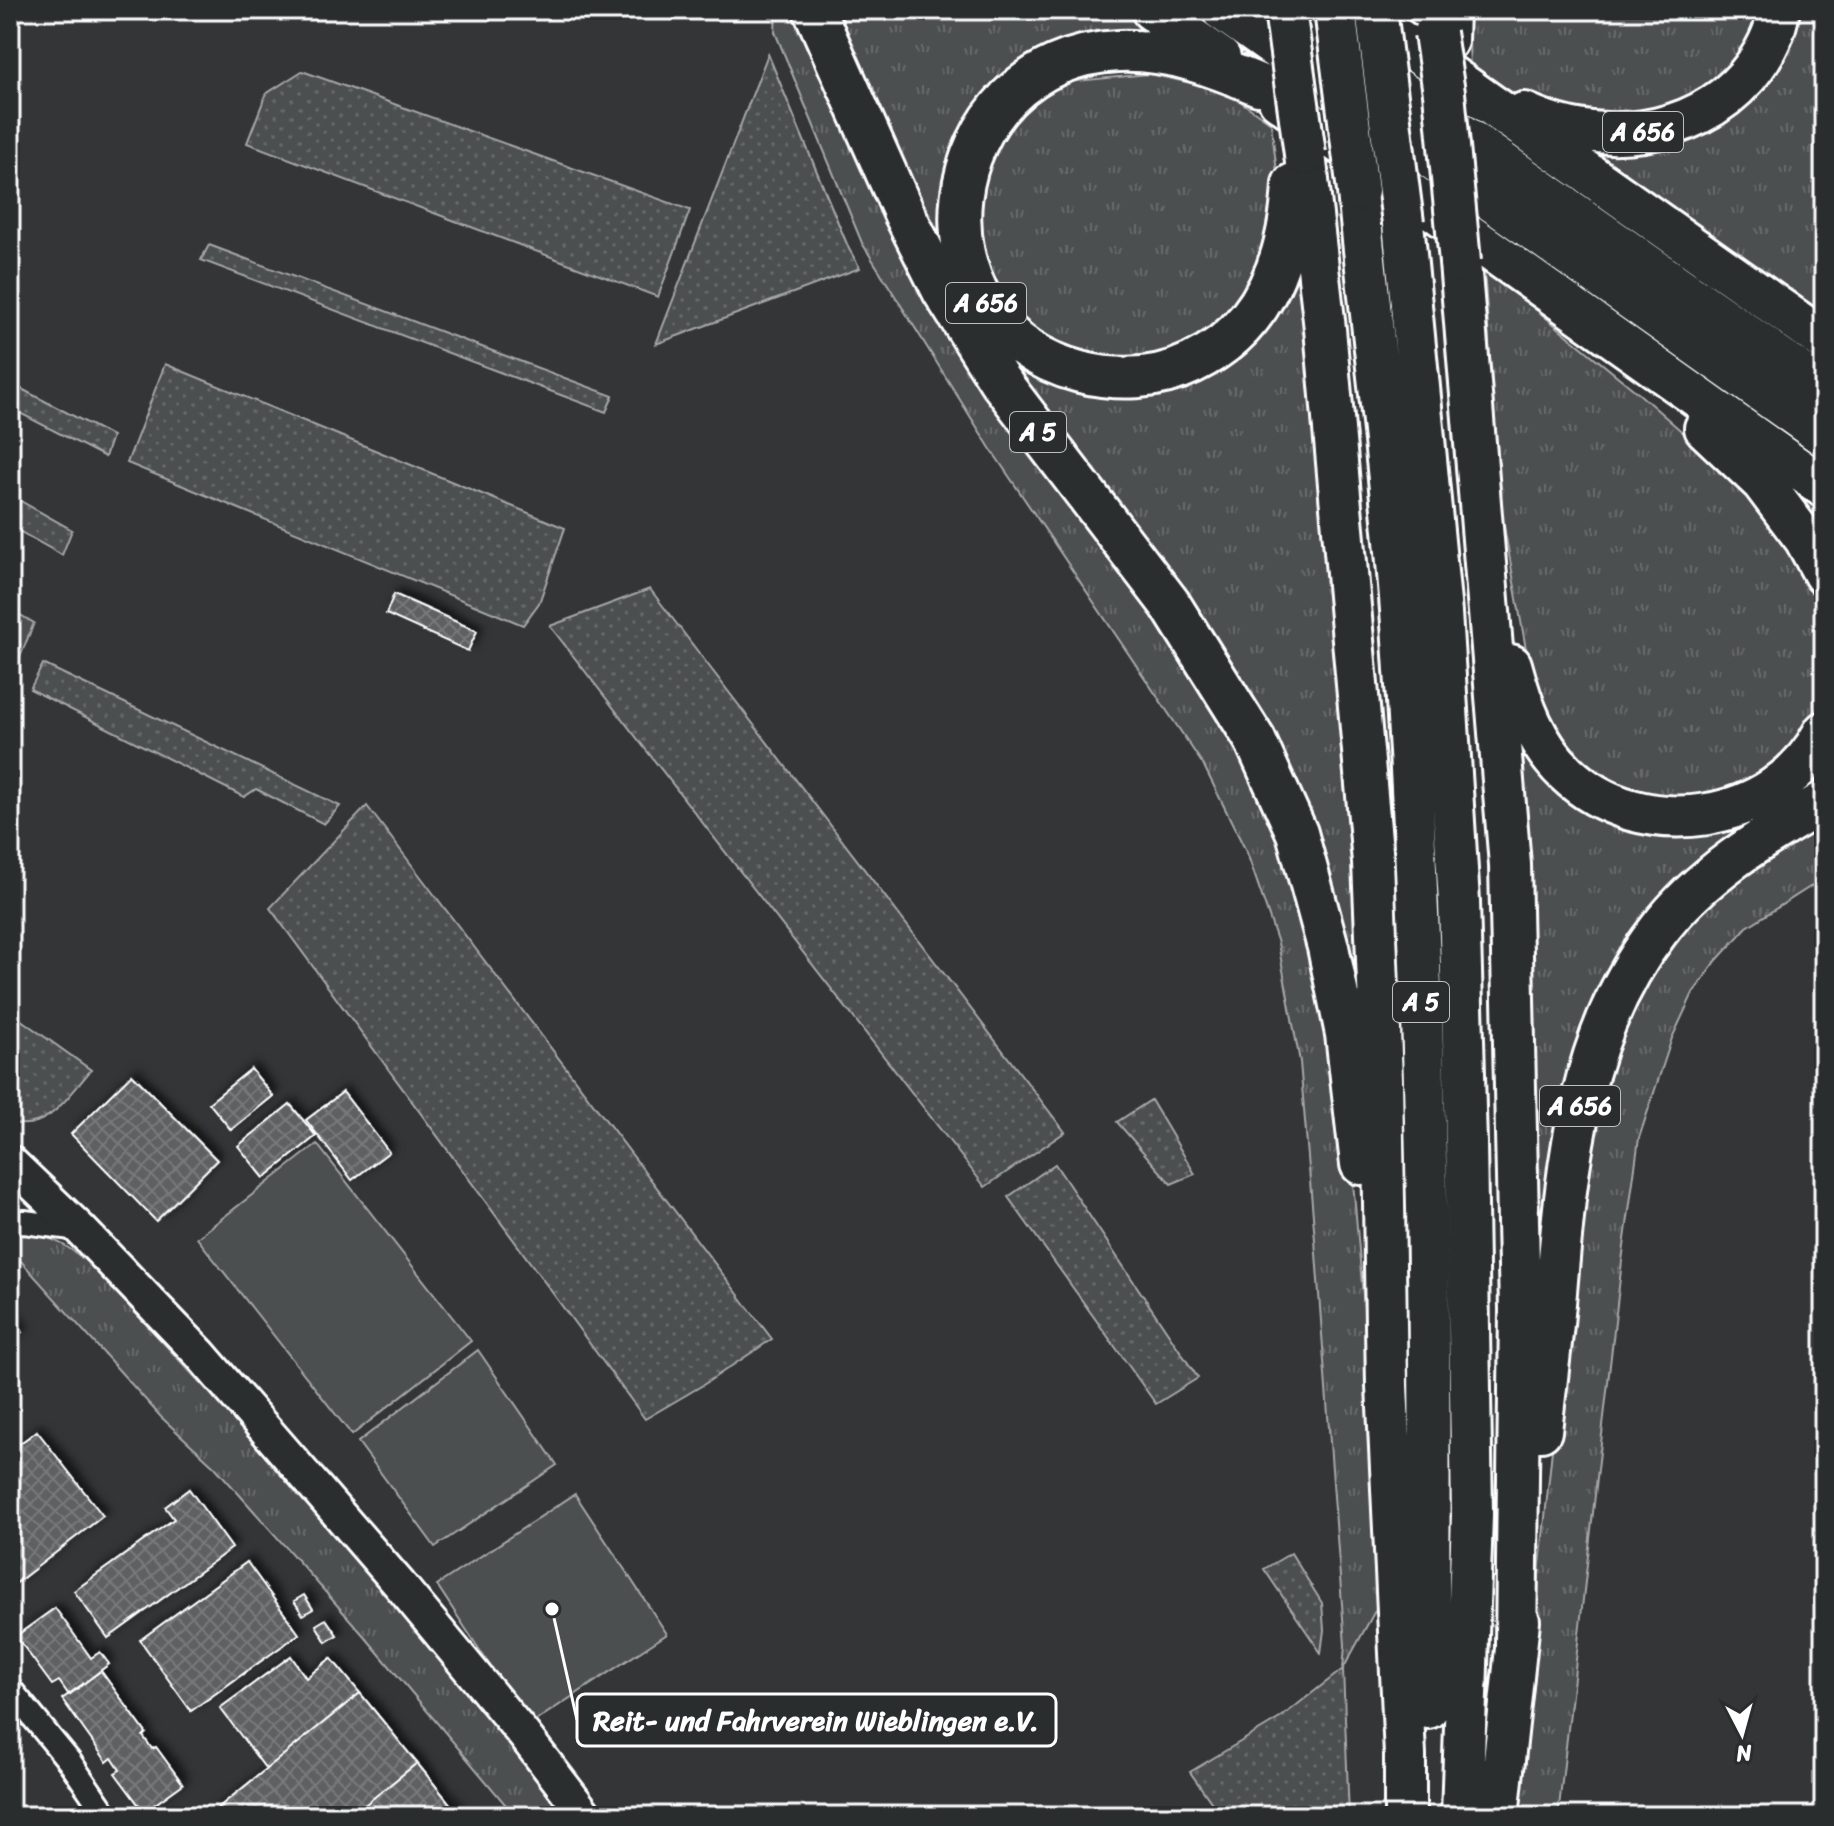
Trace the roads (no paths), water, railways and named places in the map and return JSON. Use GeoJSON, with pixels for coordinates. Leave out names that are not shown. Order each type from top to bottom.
{"type":"FeatureCollection","features":[{"type":"Feature","properties":{"kind":"highway","name":"A 5"},"geometry":{"type":"LineString","coordinates":[[814,10],[904,213],[943,291],[999,380],[1170,604],[1215,672],[1255,740],[1297,833],[1328,947],[1346,1034],[1387,1386]]}},
{"type":"Feature","properties":{"kind":"highway"},"geometry":{"type":"LineString","coordinates":[[1152,10],[1277,90],[1595,325],[1824,487]]}},
{"type":"Feature","properties":{"kind":"highway"},"geometry":{"type":"LineString","coordinates":[[1222,10],[1824,436]]}},
{"type":"Feature","properties":{"kind":"highway"},"geometry":{"type":"LineString","coordinates":[[1298,149],[1277,90],[1285,10],[1824,389]]}},
{"type":"Feature","properties":{"kind":"highway","name":"A 5"},"geometry":{"type":"LineString","coordinates":[[1335,10],[1358,191],[1401,621],[1417,893],[1428,1198],[1431,1515],[1425,1816]]}},
{"type":"Feature","properties":{"kind":"highway"},"geometry":{"type":"LineString","coordinates":[[1357,10],[1451,88],[1824,340]]}},
{"type":"Feature","properties":{"kind":"highway","name":"A 5"},"geometry":{"type":"LineString","coordinates":[[1376,10],[1403,223],[1441,613],[1459,902],[1472,1515],[1462,1816]]}},
{"type":"Feature","properties":{"kind":"highway","name":"A 656"},"geometry":{"type":"LineString","coordinates":[[1451,88],[1570,129],[1607,134],[1638,133],[1665,127],[1691,119],[1713,107],[1737,87],[1756,65],[1769,42],[1779,10]]}},
{"type":"Feature","properties":{"kind":"highway"},"geometry":{"type":"LineString","coordinates":[[1441,24],[1451,88],[1460,262],[1510,865],[1520,1310],[1516,1646],[1498,1816]]}},
{"type":"Feature","properties":{"kind":"highway","name":"A 656"},"geometry":{"type":"LineString","coordinates":[[1277,90],[1193,60],[1157,53],[1120,51],[1072,59],[1029,80],[1002,105],[981,134],[963,178],[960,226],[970,273],[980,295],[1010,333],[1029,348],[1072,370],[1095,376],[1143,377],[1190,364],[1230,339],[1262,303],[1273,282],[1282,259],[1298,149]]}},
{"type":"Feature","properties":{"kind":"highway","name":"A 5"},"geometry":{"type":"LineString","coordinates":[[1298,149],[1325,329],[1373,862],[1382,1079],[1387,1386],[1405,1755],[1405,1816]]}},
{"type":"Feature","properties":{"kind":"highway"},"geometry":{"type":"LineString","coordinates":[[1595,325],[1617,355],[1700,423],[1762,482],[1805,539],[1824,574]]}},
{"type":"Feature","properties":{"kind":"highway"},"geometry":{"type":"LineString","coordinates":[[1484,537],[1510,661],[1525,714],[1550,756],[1586,789],[1630,810],[1654,815],[1679,818],[1727,810],[1750,802],[1790,775],[1824,732]]}},
{"type":"Feature","properties":{"kind":"highway","name":"A 656"},"geometry":{"type":"LineString","coordinates":[[1516,1646],[1566,1184],[1582,1093],[1601,1030],[1627,979],[1658,931],[1697,888],[1750,848],[1824,802]]}},
{"type":"Feature","properties":{"kind":"main road"},"geometry":{"type":"LineString","coordinates":[[12,1172],[80,1229],[200,1354],[380,1562],[524,1735],[586,1816]]}},
{"type":"Feature","properties":{"kind":"street"},"geometry":{"type":"LineString","coordinates":[[10,1223],[80,1229]]}},
{"type":"Feature","properties":{"kind":"street"},"geometry":{"type":"LineString","coordinates":[[10,1689],[70,1762],[107,1816]]}},
{"type":"Feature","properties":{"kind":"place","name":"Reit- und Fahrverein Wieblingen e.V."},"geometry":{"type":"Point","coordinates":[552,1609]}}]}
